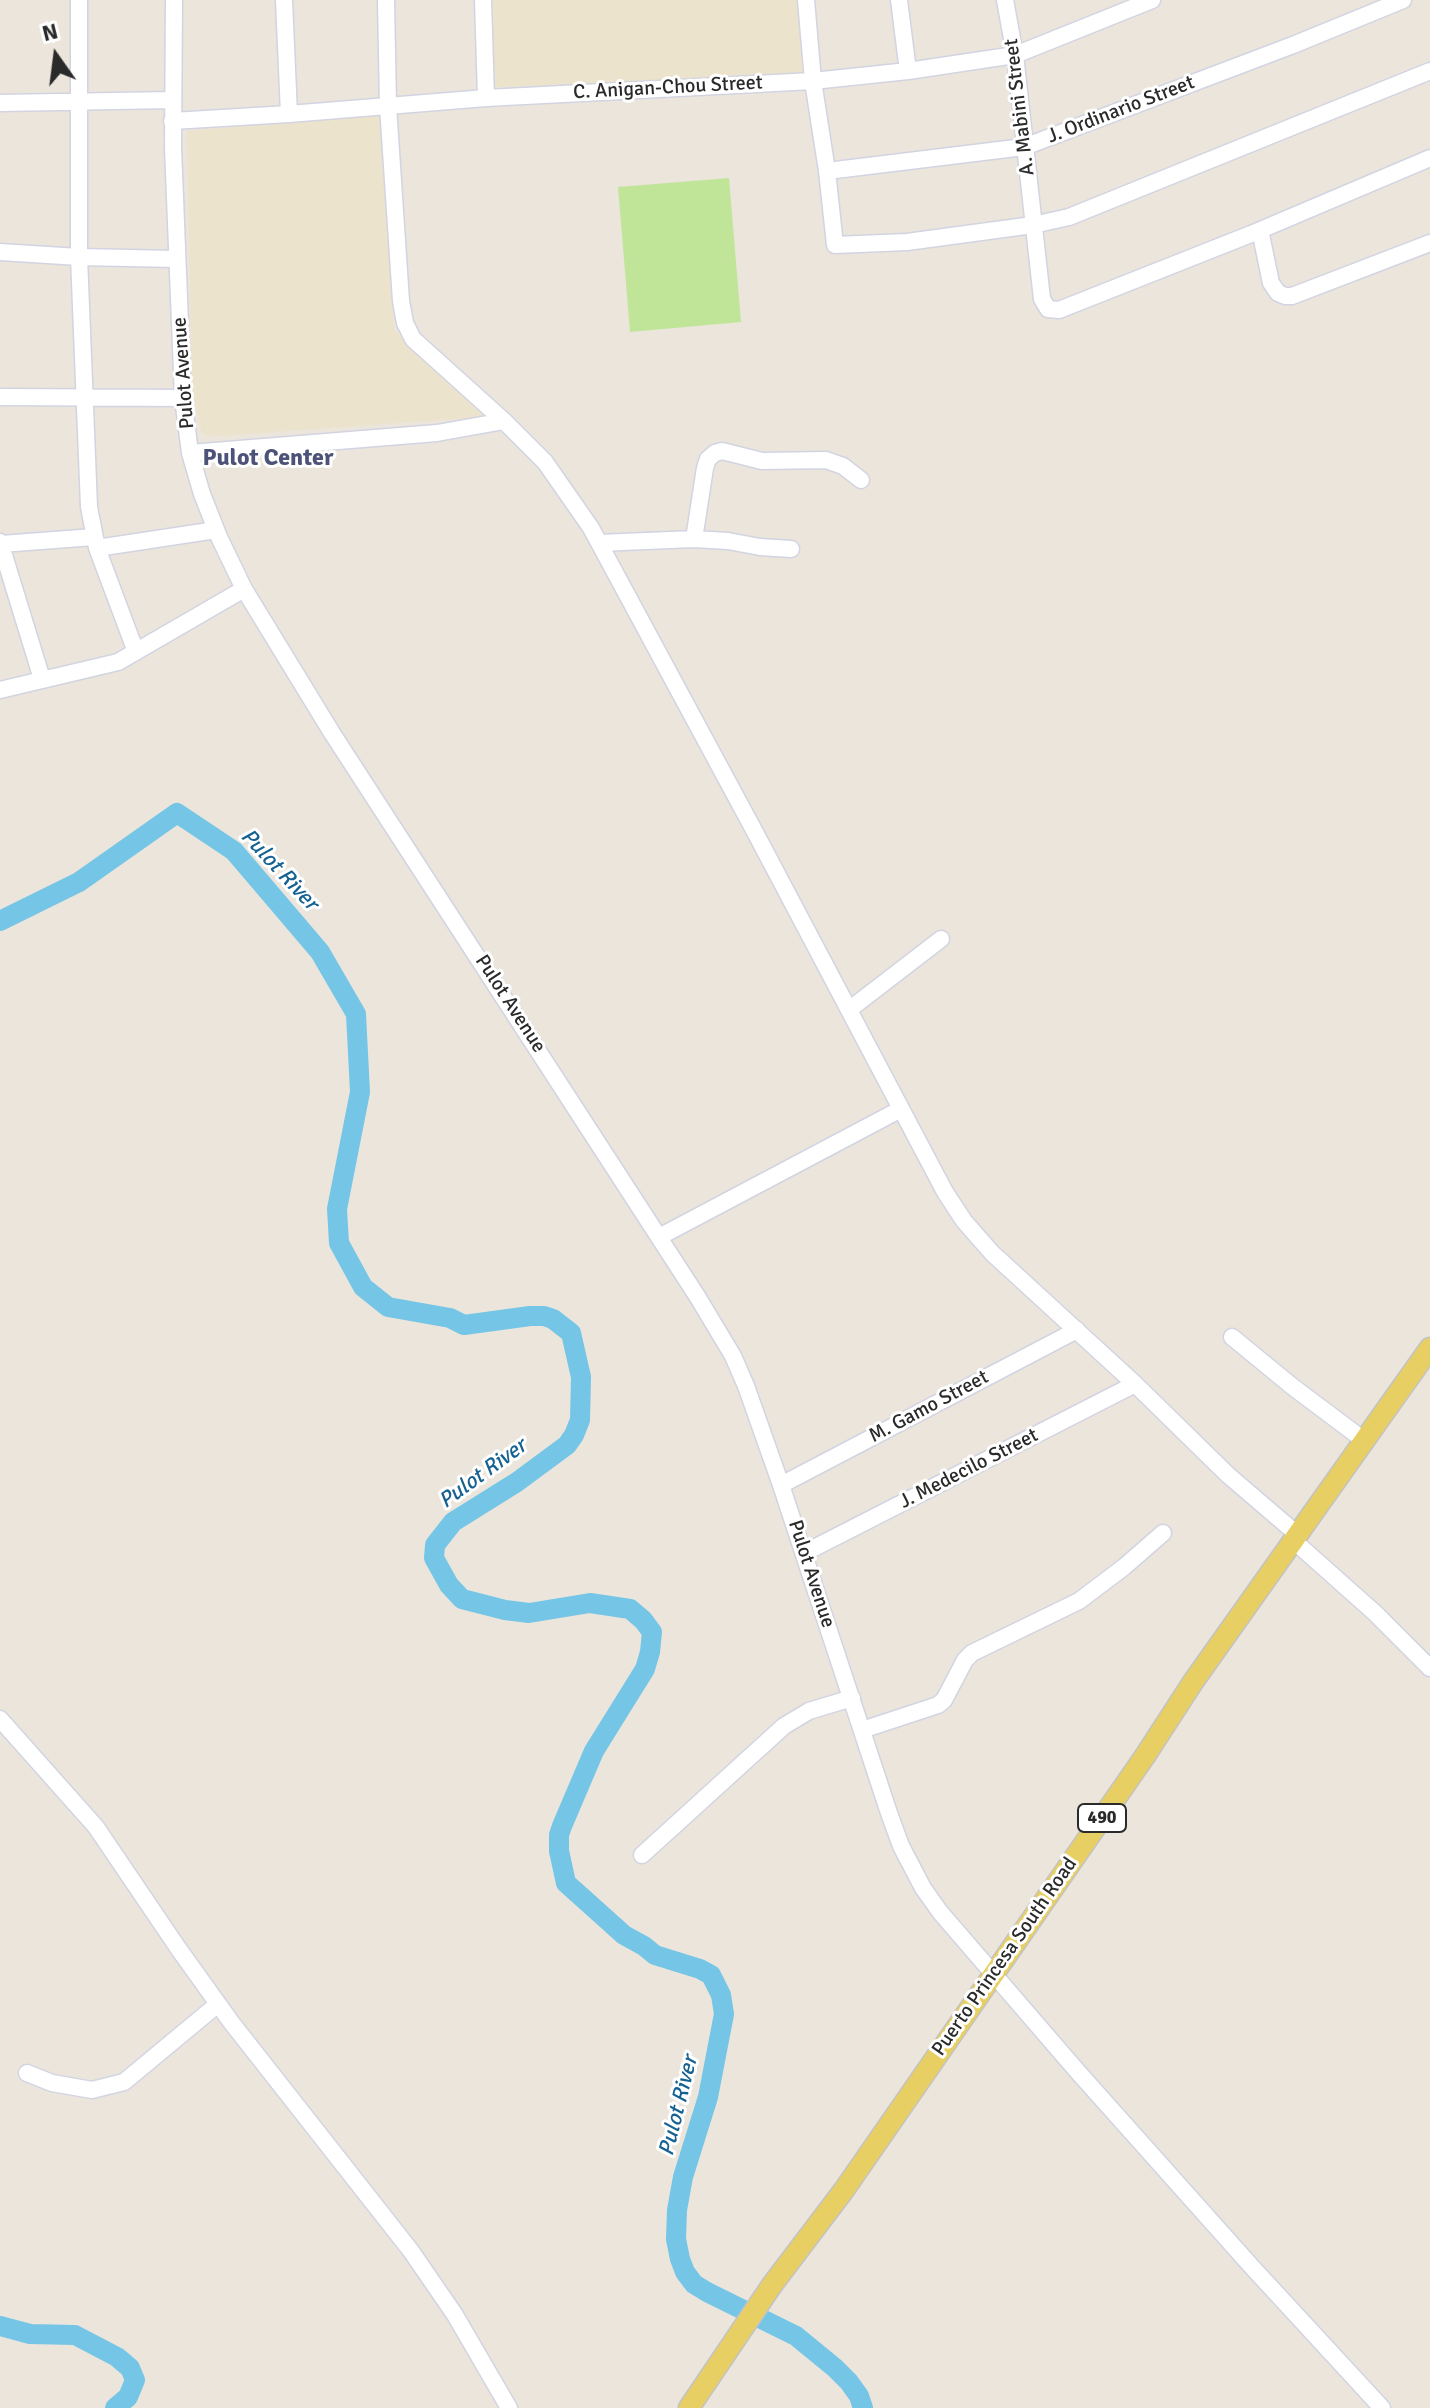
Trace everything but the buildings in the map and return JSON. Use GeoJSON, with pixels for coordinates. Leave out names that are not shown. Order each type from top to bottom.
{"type":"FeatureCollection","features":[{"type":"Feature","properties":{"kind":"main road","name":"Puerto Princesa South Road"},"geometry":{"type":"LineString","coordinates":[[689,2408],[735,2337],[844,2190],[1193,1682],[1430,1348]]}},
{"type":"Feature","properties":{"kind":"street"},"geometry":{"type":"LineString","coordinates":[[79,0],[79,257],[89,507],[96,542],[136,652]]}},
{"type":"Feature","properties":{"kind":"street","name":"Pulot Avenue"},"geometry":{"type":"LineString","coordinates":[[174,0],[172,121],[183,398],[190,453],[202,494],[244,589],[332,733],[733,1356],[781,1485],[889,1813],[912,1867],[940,1912],[1252,2267],[1382,2408]]}},
{"type":"Feature","properties":{"kind":"street"},"geometry":{"type":"LineString","coordinates":[[284,0],[289,114]]}},
{"type":"Feature","properties":{"kind":"street"},"geometry":{"type":"LineString","coordinates":[[386,0],[388,106],[405,323],[413,339],[504,421],[568,492],[599,543],[850,1009],[945,1192],[964,1221],[992,1253],[1135,1384],[1430,1668]]}},
{"type":"Feature","properties":{"kind":"street"},"geometry":{"type":"LineString","coordinates":[[483,0],[486,98]]}},
{"type":"Feature","properties":{"kind":"street"},"geometry":{"type":"LineString","coordinates":[[806,0],[813,81],[835,245],[907,242],[1033,225],[1069,217],[1430,71]]}},
{"type":"Feature","properties":{"kind":"street"},"geometry":{"type":"LineString","coordinates":[[899,0],[908,71]]}},
{"type":"Feature","properties":{"kind":"street","name":"A. Mabini Street"},"geometry":{"type":"LineString","coordinates":[[1005,0],[1015,55],[1042,299],[1048,309],[1059,310],[1260,230]]}},
{"type":"Feature","properties":{"kind":"street","name":"C. Anigan-Chou Street"},"geometry":{"type":"LineString","coordinates":[[172,121],[486,98],[813,81],[908,71],[1015,55],[1152,0]]}},
{"type":"Feature","properties":{"kind":"street","name":"J. Ordinario Street"},"geometry":{"type":"LineString","coordinates":[[827,171],[1024,147],[1403,0]]}},
{"type":"Feature","properties":{"kind":"street"},"geometry":{"type":"LineString","coordinates":[[0,103],[172,100]]}},
{"type":"Feature","properties":{"kind":"street"},"geometry":{"type":"LineString","coordinates":[[1430,158],[1260,230],[1271,283],[1278,293],[1285,296],[1292,296],[1430,243]]}},
{"type":"Feature","properties":{"kind":"street"},"geometry":{"type":"LineString","coordinates":[[0,252],[177,259]]}},
{"type":"Feature","properties":{"kind":"street"},"geometry":{"type":"LineString","coordinates":[[0,397],[183,398]]}},
{"type":"Feature","properties":{"kind":"street"},"geometry":{"type":"LineString","coordinates":[[190,453],[422,435],[504,421]]}},
{"type":"Feature","properties":{"kind":"street"},"geometry":{"type":"LineString","coordinates":[[694,539],[705,468],[708,459],[715,453],[722,451],[762,461],[826,460],[843,466],[861,480]]}},
{"type":"Feature","properties":{"kind":"street"},"geometry":{"type":"LineString","coordinates":[[42,679],[0,543],[96,542],[216,530]]}},
{"type":"Feature","properties":{"kind":"street"},"geometry":{"type":"LineString","coordinates":[[599,543],[694,539],[791,549]]}},
{"type":"Feature","properties":{"kind":"street"},"geometry":{"type":"LineString","coordinates":[[0,690],[118,662],[244,589]]}},
{"type":"Feature","properties":{"kind":"street"},"geometry":{"type":"LineString","coordinates":[[850,1009],[941,939]]}},
{"type":"Feature","properties":{"kind":"street"},"geometry":{"type":"LineString","coordinates":[[659,1237],[901,1109]]}},
{"type":"Feature","properties":{"kind":"street","name":"M. Gamo Street"},"geometry":{"type":"LineString","coordinates":[[781,1485],[1077,1330]]}},
{"type":"Feature","properties":{"kind":"street"},"geometry":{"type":"LineString","coordinates":[[1232,1337],[1365,1441]]}},
{"type":"Feature","properties":{"kind":"street","name":"J. Medecilo Street"},"geometry":{"type":"LineString","coordinates":[[804,1553],[1135,1384]]}},
{"type":"Feature","properties":{"kind":"street"},"geometry":{"type":"LineString","coordinates":[[862,1730],[938,1705],[972,1653],[1079,1601],[1163,1533]]}},
{"type":"Feature","properties":{"kind":"street"},"geometry":{"type":"LineString","coordinates":[[642,1855],[784,1726],[809,1711],[852,1698]]}},
{"type":"Feature","properties":{"kind":"street"},"geometry":{"type":"LineString","coordinates":[[0,1719],[96,1827],[218,2004],[411,2251],[455,2315],[509,2408]]}},
{"type":"Feature","properties":{"kind":"street"},"geometry":{"type":"LineString","coordinates":[[27,2073],[52,2083],[92,2090],[124,2082],[218,2004]]}},
{"type":"Feature","properties":{"kind":"shaded area"},"geometry":{"type":"Polygon","coordinates":[[[491,0],[797,0],[803,76],[495,87],[491,0]]]}},
{"type":"Feature","properties":{"kind":"shaded area"},"geometry":{"type":"Polygon","coordinates":[[[381,114],[394,330],[453,389],[490,411],[482,417],[219,436],[202,434],[192,390],[187,131],[381,114]]]}},
{"type":"Feature","properties":{"kind":"green space"},"geometry":{"type":"Polygon","coordinates":[[[729,178],[741,322],[630,332],[618,187],[729,178]]]}},
{"type":"Feature","properties":{"kind":"waterway","name":"Pulot River"},"geometry":{"type":"LineString","coordinates":[[0,921],[79,882],[177,813],[234,851],[320,952],[356,1014],[360,1092],[337,1209],[339,1243],[363,1287],[388,1307],[450,1318],[464,1325],[544,1316],[571,1333],[581,1377],[580,1420],[574,1435],[567,1445],[517,1482],[453,1522],[435,1545],[434,1558],[449,1585],[462,1599],[529,1613],[590,1603],[630,1609],[652,1632],[645,1669],[594,1751],[562,1826],[559,1851],[566,1883],[624,1935],[655,1955],[711,1975],[721,1995],[724,2014],[708,2097],[683,2177],[677,2210],[676,2239],[685,2272],[694,2284],[707,2292],[796,2336],[849,2382],[863,2408]]}},
{"type":"Feature","properties":{"kind":"waterway"},"geometry":{"type":"LineString","coordinates":[[0,2326],[30,2334],[75,2335],[117,2357],[130,2368],[135,2380],[128,2397],[115,2408]]}},
{"type":"Feature","properties":{"kind":"district","name":"Pulot Center"},"geometry":{"type":"Point","coordinates":[268,459]}}]}
